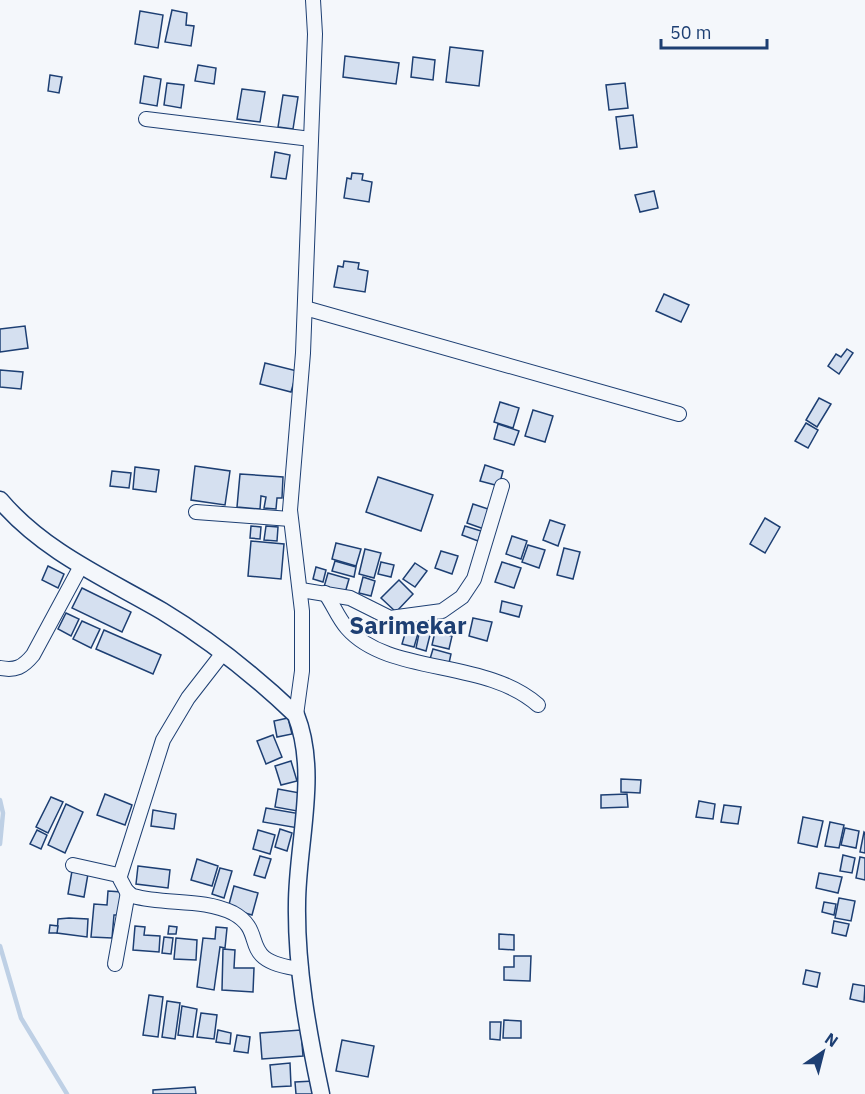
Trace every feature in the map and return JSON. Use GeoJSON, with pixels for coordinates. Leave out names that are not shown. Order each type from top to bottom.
{"type":"FeatureCollection","features":[{"type":"Feature","properties":{"kind":"street"},"geometry":{"type":"LineString","coordinates":[[296,715],[302,671],[301,590],[290,519],[305,308],[315,34],[313,0]]}},
{"type":"Feature","properties":{"kind":"street"},"geometry":{"type":"LineString","coordinates":[[146,119],[311,139]]}},
{"type":"Feature","properties":{"kind":"street"},"geometry":{"type":"LineString","coordinates":[[305,308],[679,414]]}},
{"type":"Feature","properties":{"kind":"street"},"geometry":{"type":"LineString","coordinates":[[301,590],[350,598],[390,618],[429,614],[453,605],[474,579],[502,486]]}},
{"type":"Feature","properties":{"kind":"street"},"geometry":{"type":"LineString","coordinates":[[0,500],[25,526],[81,566],[162,611],[223,653],[296,715],[301,728],[305,773],[297,906],[301,969],[321,1094]]}},
{"type":"Feature","properties":{"kind":"street"},"geometry":{"type":"LineString","coordinates":[[196,512],[290,519]]}},
{"type":"Feature","properties":{"kind":"street"},"geometry":{"type":"LineString","coordinates":[[0,668],[11,670],[24,666],[33,655],[81,566]]}},
{"type":"Feature","properties":{"kind":"street"},"geometry":{"type":"LineString","coordinates":[[325,593],[345,627],[368,643],[409,659],[502,681],[526,694],[538,705]]}},
{"type":"Feature","properties":{"kind":"street"},"geometry":{"type":"LineString","coordinates":[[223,653],[188,698],[163,740],[120,876],[128,892],[137,897],[219,907],[232,913],[248,924],[255,948],[261,956],[275,964],[301,969]]}},
{"type":"Feature","properties":{"kind":"street"},"geometry":{"type":"LineString","coordinates":[[74,865],[120,876]]}},
{"type":"Feature","properties":{"kind":"street"},"geometry":{"type":"LineString","coordinates":[[115,964],[128,892]]}},
{"type":"Feature","properties":{"kind":"building"},"geometry":{"type":"Polygon","coordinates":[[[172,10],[187,13],[186,25],[194,26],[191,46],[165,42],[172,10]]]}},
{"type":"Feature","properties":{"kind":"building"},"geometry":{"type":"Polygon","coordinates":[[[140,11],[163,15],[158,48],[135,44],[140,11]]]}},
{"type":"Feature","properties":{"kind":"building"},"geometry":{"type":"Polygon","coordinates":[[[450,47],[483,51],[479,86],[446,82],[450,47]]]}},
{"type":"Feature","properties":{"kind":"building"},"geometry":{"type":"Polygon","coordinates":[[[345,56],[399,63],[396,84],[343,77],[345,56]]]}},
{"type":"Feature","properties":{"kind":"building"},"geometry":{"type":"Polygon","coordinates":[[[413,57],[435,60],[433,80],[411,77],[413,57]]]}},
{"type":"Feature","properties":{"kind":"building"},"geometry":{"type":"Polygon","coordinates":[[[198,65],[216,68],[214,84],[195,81],[198,65]]]}},
{"type":"Feature","properties":{"kind":"building"},"geometry":{"type":"Polygon","coordinates":[[[50,75],[62,77],[59,93],[48,91],[50,75]]]}},
{"type":"Feature","properties":{"kind":"building"},"geometry":{"type":"Polygon","coordinates":[[[144,76],[161,79],[157,106],[140,103],[144,76]]]}},
{"type":"Feature","properties":{"kind":"building"},"geometry":{"type":"Polygon","coordinates":[[[167,83],[184,85],[181,108],[164,105],[167,83]]]}},
{"type":"Feature","properties":{"kind":"building"},"geometry":{"type":"Polygon","coordinates":[[[625,83],[628,108],[609,110],[606,85],[625,83]]]}},
{"type":"Feature","properties":{"kind":"building"},"geometry":{"type":"Polygon","coordinates":[[[242,89],[265,92],[260,122],[237,119],[242,89]]]}},
{"type":"Feature","properties":{"kind":"building"},"geometry":{"type":"Polygon","coordinates":[[[283,95],[298,97],[293,129],[278,127],[283,95]]]}},
{"type":"Feature","properties":{"kind":"building"},"geometry":{"type":"Polygon","coordinates":[[[633,115],[637,147],[620,149],[616,117],[633,115]]]}},
{"type":"Feature","properties":{"kind":"building"},"geometry":{"type":"Polygon","coordinates":[[[275,152],[290,155],[286,179],[271,177],[275,152]]]}},
{"type":"Feature","properties":{"kind":"building"},"geometry":{"type":"Polygon","coordinates":[[[352,173],[363,174],[362,180],[372,182],[369,202],[344,198],[347,178],[351,179],[352,173]]]}},
{"type":"Feature","properties":{"kind":"building"},"geometry":{"type":"Polygon","coordinates":[[[654,191],[658,208],[640,212],[635,195],[654,191]]]}},
{"type":"Feature","properties":{"kind":"building"},"geometry":{"type":"Polygon","coordinates":[[[344,261],[359,263],[358,269],[368,271],[365,292],[334,287],[338,266],[343,267],[344,261]]]}},
{"type":"Feature","properties":{"kind":"building"},"geometry":{"type":"Polygon","coordinates":[[[664,294],[689,305],[681,322],[656,311],[664,294]]]}},
{"type":"Feature","properties":{"kind":"building"},"geometry":{"type":"Polygon","coordinates":[[[25,326],[28,348],[0,352],[0,329],[25,326]]]}},
{"type":"Feature","properties":{"kind":"building"},"geometry":{"type":"Polygon","coordinates":[[[847,349],[853,353],[839,374],[828,366],[836,354],[841,357],[847,349]]]}},
{"type":"Feature","properties":{"kind":"building"},"geometry":{"type":"Polygon","coordinates":[[[265,363],[297,371],[291,392],[260,384],[265,363]]]}},
{"type":"Feature","properties":{"kind":"building"},"geometry":{"type":"Polygon","coordinates":[[[0,370],[23,372],[21,389],[0,387],[0,370]]]}},
{"type":"Feature","properties":{"kind":"building"},"geometry":{"type":"Polygon","coordinates":[[[819,398],[831,404],[817,427],[806,420],[819,398]]]}},
{"type":"Feature","properties":{"kind":"building"},"geometry":{"type":"Polygon","coordinates":[[[500,402],[519,408],[513,428],[494,422],[500,402]]]}},
{"type":"Feature","properties":{"kind":"building"},"geometry":{"type":"Polygon","coordinates":[[[533,410],[553,416],[545,442],[525,436],[533,410]]]}},
{"type":"Feature","properties":{"kind":"building"},"geometry":{"type":"Polygon","coordinates":[[[806,423],[818,430],[808,448],[795,441],[806,423]]]}},
{"type":"Feature","properties":{"kind":"building"},"geometry":{"type":"Polygon","coordinates":[[[498,424],[519,431],[514,445],[494,439],[498,424]]]}},
{"type":"Feature","properties":{"kind":"building"},"geometry":{"type":"Polygon","coordinates":[[[485,465],[503,471],[499,486],[480,481],[485,465]]]}},
{"type":"Feature","properties":{"kind":"building"},"geometry":{"type":"Polygon","coordinates":[[[195,466],[230,471],[225,505],[191,500],[195,466]]]}},
{"type":"Feature","properties":{"kind":"building"},"geometry":{"type":"Polygon","coordinates":[[[135,467],[159,470],[156,492],[133,489],[135,467]]]}},
{"type":"Feature","properties":{"kind":"building"},"geometry":{"type":"Polygon","coordinates":[[[112,471],[131,473],[129,488],[110,486],[112,471]]]}},
{"type":"Feature","properties":{"kind":"building"},"geometry":{"type":"Polygon","coordinates":[[[240,474],[283,477],[282,498],[277,498],[276,509],[264,508],[266,497],[261,496],[260,509],[237,507],[240,474]]]}},
{"type":"Feature","properties":{"kind":"building"},"geometry":{"type":"Polygon","coordinates":[[[378,477],[433,495],[421,531],[366,512],[378,477]]]}},
{"type":"Feature","properties":{"kind":"building"},"geometry":{"type":"Polygon","coordinates":[[[473,504],[491,510],[484,529],[467,523],[473,504]]]}},
{"type":"Feature","properties":{"kind":"building"},"geometry":{"type":"Polygon","coordinates":[[[765,518],[780,527],[765,553],[750,544],[765,518]]]}},
{"type":"Feature","properties":{"kind":"building"},"geometry":{"type":"Polygon","coordinates":[[[550,520],[565,525],[558,546],[543,540],[550,520]]]}},
{"type":"Feature","properties":{"kind":"building"},"geometry":{"type":"Polygon","coordinates":[[[251,526],[261,527],[260,539],[250,538],[251,526]]]}},
{"type":"Feature","properties":{"kind":"building"},"geometry":{"type":"Polygon","coordinates":[[[266,526],[278,527],[277,541],[264,540],[266,526]]]}},
{"type":"Feature","properties":{"kind":"building"},"geometry":{"type":"Polygon","coordinates":[[[465,526],[481,531],[478,541],[462,535],[465,526]]]}},
{"type":"Feature","properties":{"kind":"building"},"geometry":{"type":"Polygon","coordinates":[[[512,536],[527,541],[521,559],[506,554],[512,536]]]}},
{"type":"Feature","properties":{"kind":"building"},"geometry":{"type":"Polygon","coordinates":[[[251,541],[284,544],[281,579],[248,576],[251,541]]]}},
{"type":"Feature","properties":{"kind":"building"},"geometry":{"type":"Polygon","coordinates":[[[336,543],[361,549],[356,566],[332,559],[336,543]]]}},
{"type":"Feature","properties":{"kind":"building"},"geometry":{"type":"Polygon","coordinates":[[[528,545],[545,550],[539,568],[522,562],[528,545]]]}},
{"type":"Feature","properties":{"kind":"building"},"geometry":{"type":"Polygon","coordinates":[[[564,548],[580,552],[573,579],[557,575],[564,548]]]}},
{"type":"Feature","properties":{"kind":"building"},"geometry":{"type":"Polygon","coordinates":[[[365,549],[381,553],[374,578],[359,574],[365,549]]]}},
{"type":"Feature","properties":{"kind":"building"},"geometry":{"type":"Polygon","coordinates":[[[441,551],[458,556],[452,574],[435,568],[441,551]]]}},
{"type":"Feature","properties":{"kind":"building"},"geometry":{"type":"Polygon","coordinates":[[[335,561],[356,567],[354,577],[332,571],[335,561]]]}},
{"type":"Feature","properties":{"kind":"building"},"geometry":{"type":"Polygon","coordinates":[[[381,562],[394,565],[391,577],[378,574],[381,562]]]}},
{"type":"Feature","properties":{"kind":"building"},"geometry":{"type":"Polygon","coordinates":[[[502,562],[521,568],[514,588],[495,582],[502,562]]]}},
{"type":"Feature","properties":{"kind":"building"},"geometry":{"type":"Polygon","coordinates":[[[415,563],[427,571],[415,587],[403,579],[415,563]]]}},
{"type":"Feature","properties":{"kind":"building"},"geometry":{"type":"Polygon","coordinates":[[[48,566],[64,574],[58,588],[42,580],[48,566]]]}},
{"type":"Feature","properties":{"kind":"building"},"geometry":{"type":"Polygon","coordinates":[[[316,567],[326,570],[323,582],[313,579],[316,567]]]}},
{"type":"Feature","properties":{"kind":"building"},"geometry":{"type":"Polygon","coordinates":[[[328,573],[349,579],[345,593],[324,587],[328,573]]]}},
{"type":"Feature","properties":{"kind":"building"},"geometry":{"type":"Polygon","coordinates":[[[363,577],[375,581],[371,596],[359,593],[363,577]]]}},
{"type":"Feature","properties":{"kind":"building"},"geometry":{"type":"Polygon","coordinates":[[[399,580],[413,594],[396,612],[381,598],[399,580]]]}},
{"type":"Feature","properties":{"kind":"building"},"geometry":{"type":"Polygon","coordinates":[[[82,588],[131,612],[122,632],[72,608],[82,588]]]}},
{"type":"Feature","properties":{"kind":"building"},"geometry":{"type":"Polygon","coordinates":[[[502,601],[522,606],[519,617],[500,612],[502,601]]]}},
{"type":"Feature","properties":{"kind":"building"},"geometry":{"type":"Polygon","coordinates":[[[66,613],[79,619],[71,636],[58,629],[66,613]]]}},
{"type":"Feature","properties":{"kind":"building"},"geometry":{"type":"Polygon","coordinates":[[[473,618],[492,622],[487,641],[469,636],[473,618]]]}},
{"type":"Feature","properties":{"kind":"building"},"geometry":{"type":"Polygon","coordinates":[[[82,621],[100,629],[91,648],[73,639],[82,621]]]}},
{"type":"Feature","properties":{"kind":"building"},"geometry":{"type":"Polygon","coordinates":[[[407,627],[419,630],[414,647],[402,644],[407,627]]]}},
{"type":"Feature","properties":{"kind":"building"},"geometry":{"type":"Polygon","coordinates":[[[420,629],[431,631],[426,651],[416,648],[420,629]]]}},
{"type":"Feature","properties":{"kind":"building"},"geometry":{"type":"Polygon","coordinates":[[[104,630],[161,655],[153,674],[96,649],[104,630]]]}},
{"type":"Feature","properties":{"kind":"building"},"geometry":{"type":"Polygon","coordinates":[[[435,632],[452,636],[449,649],[432,645],[435,632]]]}},
{"type":"Feature","properties":{"kind":"building"},"geometry":{"type":"Polygon","coordinates":[[[433,649],[451,654],[449,663],[430,659],[433,649]]]}},
{"type":"Feature","properties":{"kind":"building"},"geometry":{"type":"Polygon","coordinates":[[[288,718],[292,734],[277,737],[274,721],[288,718]]]}},
{"type":"Feature","properties":{"kind":"building"},"geometry":{"type":"Polygon","coordinates":[[[273,735],[282,757],[266,764],[257,741],[273,735]]]}},
{"type":"Feature","properties":{"kind":"building"},"geometry":{"type":"Polygon","coordinates":[[[291,761],[297,781],[281,785],[275,766],[291,761]]]}},
{"type":"Feature","properties":{"kind":"building"},"geometry":{"type":"Polygon","coordinates":[[[621,779],[641,780],[640,793],[621,792],[621,779]]]}},
{"type":"Feature","properties":{"kind":"building"},"geometry":{"type":"Polygon","coordinates":[[[278,789],[300,793],[297,811],[275,807],[278,789]]]}},
{"type":"Feature","properties":{"kind":"building"},"geometry":{"type":"Polygon","coordinates":[[[105,794],[132,805],[125,825],[97,815],[105,794]]]}},
{"type":"Feature","properties":{"kind":"building"},"geometry":{"type":"Polygon","coordinates":[[[627,794],[628,807],[601,808],[601,795],[627,794]]]}},
{"type":"Feature","properties":{"kind":"building"},"geometry":{"type":"Polygon","coordinates":[[[51,797],[63,802],[48,833],[36,827],[51,797]]]}},
{"type":"Feature","properties":{"kind":"building"},"geometry":{"type":"Polygon","coordinates":[[[699,801],[715,804],[713,819],[696,817],[699,801]]]}},
{"type":"Feature","properties":{"kind":"building"},"geometry":{"type":"Polygon","coordinates":[[[66,804],[83,812],[65,853],[48,845],[66,804]]]}},
{"type":"Feature","properties":{"kind":"building"},"geometry":{"type":"Polygon","coordinates":[[[724,805],[741,807],[738,824],[721,822],[724,805]]]}},
{"type":"Feature","properties":{"kind":"building"},"geometry":{"type":"Polygon","coordinates":[[[266,808],[301,814],[298,828],[263,822],[266,808]]]}},
{"type":"Feature","properties":{"kind":"building"},"geometry":{"type":"Polygon","coordinates":[[[153,810],[176,814],[174,829],[151,826],[153,810]]]}},
{"type":"Feature","properties":{"kind":"building"},"geometry":{"type":"Polygon","coordinates":[[[803,817],[823,821],[817,847],[798,843],[803,817]]]}},
{"type":"Feature","properties":{"kind":"building"},"geometry":{"type":"Polygon","coordinates":[[[830,822],[844,825],[839,848],[825,846],[830,822]]]}},
{"type":"Feature","properties":{"kind":"building"},"geometry":{"type":"Polygon","coordinates":[[[845,828],[859,831],[856,848],[841,845],[845,828]]]}},
{"type":"Feature","properties":{"kind":"building"},"geometry":{"type":"Polygon","coordinates":[[[280,829],[292,833],[287,851],[275,847],[280,829]]]}},
{"type":"Feature","properties":{"kind":"building"},"geometry":{"type":"Polygon","coordinates":[[[37,830],[47,835],[41,849],[30,844],[37,830]]]}},
{"type":"Feature","properties":{"kind":"building"},"geometry":{"type":"Polygon","coordinates":[[[258,830],[275,835],[270,854],[253,849],[258,830]]]}},
{"type":"Feature","properties":{"kind":"building"},"geometry":{"type":"Polygon","coordinates":[[[865,833],[865,853],[860,852],[865,833]]]}},
{"type":"Feature","properties":{"kind":"building"},"geometry":{"type":"Polygon","coordinates":[[[843,855],[855,858],[852,873],[840,871],[843,855]]]}},
{"type":"Feature","properties":{"kind":"building"},"geometry":{"type":"Polygon","coordinates":[[[260,856],[271,859],[265,878],[254,875],[260,856]]]}},
{"type":"Feature","properties":{"kind":"building"},"geometry":{"type":"Polygon","coordinates":[[[860,857],[865,858],[865,880],[856,878],[860,857]]]}},
{"type":"Feature","properties":{"kind":"building"},"geometry":{"type":"Polygon","coordinates":[[[197,859],[218,866],[212,886],[191,880],[197,859]]]}},
{"type":"Feature","properties":{"kind":"building"},"geometry":{"type":"Polygon","coordinates":[[[138,866],[170,870],[168,888],[136,884],[138,866]]]}},
{"type":"Feature","properties":{"kind":"building"},"geometry":{"type":"Polygon","coordinates":[[[220,868],[232,871],[224,898],[212,894],[220,868]]]}},
{"type":"Feature","properties":{"kind":"building"},"geometry":{"type":"Polygon","coordinates":[[[72,871],[88,874],[84,897],[68,894],[72,871]]]}},
{"type":"Feature","properties":{"kind":"building"},"geometry":{"type":"Polygon","coordinates":[[[819,873],[842,877],[838,893],[816,888],[819,873]]]}},
{"type":"Feature","properties":{"kind":"building"},"geometry":{"type":"Polygon","coordinates":[[[234,886],[258,893],[252,915],[228,908],[234,886]]]}},
{"type":"Feature","properties":{"kind":"building"},"geometry":{"type":"Polygon","coordinates":[[[108,891],[122,892],[120,915],[114,915],[112,938],[91,937],[94,904],[107,905],[108,891]]]}},
{"type":"Feature","properties":{"kind":"building"},"geometry":{"type":"Polygon","coordinates":[[[839,898],[855,901],[851,921],[835,918],[839,898]]]}},
{"type":"Feature","properties":{"kind":"building"},"geometry":{"type":"Polygon","coordinates":[[[824,902],[836,904],[834,915],[822,912],[824,902]]]}},
{"type":"Feature","properties":{"kind":"building"},"geometry":{"type":"Polygon","coordinates":[[[58,919],[88,919],[87,937],[57,933],[58,919]]]}},
{"type":"Feature","properties":{"kind":"building"},"geometry":{"type":"Polygon","coordinates":[[[834,921],[849,924],[846,936],[832,933],[834,921]]]}},
{"type":"Feature","properties":{"kind":"building"},"geometry":{"type":"Polygon","coordinates":[[[50,925],[58,926],[57,933],[49,933],[50,925]]]}},
{"type":"Feature","properties":{"kind":"building"},"geometry":{"type":"Polygon","coordinates":[[[135,926],[145,927],[144,935],[160,936],[159,952],[133,950],[135,926]]]}},
{"type":"Feature","properties":{"kind":"building"},"geometry":{"type":"Polygon","coordinates":[[[169,926],[177,927],[176,934],[168,934],[169,926]]]}},
{"type":"Feature","properties":{"kind":"building"},"geometry":{"type":"Polygon","coordinates":[[[216,927],[227,928],[225,948],[220,947],[214,990],[197,987],[203,938],[215,939],[216,927]]]}},
{"type":"Feature","properties":{"kind":"building"},"geometry":{"type":"Polygon","coordinates":[[[499,934],[514,935],[514,950],[499,949],[499,934]]]}},
{"type":"Feature","properties":{"kind":"building"},"geometry":{"type":"Polygon","coordinates":[[[164,937],[173,938],[171,954],[162,953],[164,937]]]}},
{"type":"Feature","properties":{"kind":"building"},"geometry":{"type":"Polygon","coordinates":[[[176,938],[197,940],[196,960],[174,959],[176,938]]]}},
{"type":"Feature","properties":{"kind":"building"},"geometry":{"type":"Polygon","coordinates":[[[223,949],[235,950],[234,968],[254,968],[253,992],[222,990],[223,949]]]}},
{"type":"Feature","properties":{"kind":"building"},"geometry":{"type":"Polygon","coordinates":[[[514,956],[531,956],[530,981],[504,980],[504,967],[514,967],[514,956]]]}},
{"type":"Feature","properties":{"kind":"building"},"geometry":{"type":"Polygon","coordinates":[[[806,970],[820,973],[817,987],[803,984],[806,970]]]}},
{"type":"Feature","properties":{"kind":"building"},"geometry":{"type":"Polygon","coordinates":[[[853,984],[865,986],[864,1002],[850,999],[853,984]]]}},
{"type":"Feature","properties":{"kind":"building"},"geometry":{"type":"Polygon","coordinates":[[[149,995],[163,997],[158,1037],[143,1035],[149,995]]]}},
{"type":"Feature","properties":{"kind":"building"},"geometry":{"type":"Polygon","coordinates":[[[167,1001],[180,1003],[175,1039],[162,1037],[167,1001]]]}},
{"type":"Feature","properties":{"kind":"building"},"geometry":{"type":"Polygon","coordinates":[[[182,1006],[197,1009],[193,1037],[178,1035],[182,1006]]]}},
{"type":"Feature","properties":{"kind":"building"},"geometry":{"type":"Polygon","coordinates":[[[201,1013],[217,1015],[214,1039],[197,1037],[201,1013]]]}},
{"type":"Feature","properties":{"kind":"building"},"geometry":{"type":"Polygon","coordinates":[[[504,1020],[521,1021],[521,1038],[503,1038],[504,1020]]]}},
{"type":"Feature","properties":{"kind":"building"},"geometry":{"type":"Polygon","coordinates":[[[490,1022],[501,1022],[500,1040],[490,1039],[490,1022]]]}},
{"type":"Feature","properties":{"kind":"building"},"geometry":{"type":"Polygon","coordinates":[[[218,1030],[231,1033],[230,1044],[216,1042],[218,1030]]]}},
{"type":"Feature","properties":{"kind":"building"},"geometry":{"type":"Polygon","coordinates":[[[301,1030],[303,1056],[262,1059],[260,1033],[301,1030]]]}},
{"type":"Feature","properties":{"kind":"building"},"geometry":{"type":"Polygon","coordinates":[[[237,1035],[250,1037],[248,1053],[234,1051],[237,1035]]]}},
{"type":"Feature","properties":{"kind":"building"},"geometry":{"type":"Polygon","coordinates":[[[342,1040],[374,1046],[368,1077],[336,1071],[342,1040]]]}},
{"type":"Feature","properties":{"kind":"building"},"geometry":{"type":"Polygon","coordinates":[[[290,1063],[291,1086],[272,1087],[270,1065],[290,1063]]]}},
{"type":"Feature","properties":{"kind":"building"},"geometry":{"type":"Polygon","coordinates":[[[314,1081],[315,1094],[296,1094],[295,1082],[314,1081]]]}},
{"type":"Feature","properties":{"kind":"building"},"geometry":{"type":"Polygon","coordinates":[[[195,1087],[196,1094],[153,1094],[153,1090],[195,1087]]]}},
{"type":"Feature","properties":{"kind":"waterway"},"geometry":{"type":"LineString","coordinates":[[0,800],[3,813],[0,844]]}},
{"type":"Feature","properties":{"kind":"waterway"},"geometry":{"type":"LineString","coordinates":[[0,946],[21,1018],[67,1094]]}},
{"type":"Feature","properties":{"kind":"district","name":"Sarimekar"},"geometry":{"type":"Point","coordinates":[408,625]}}]}
